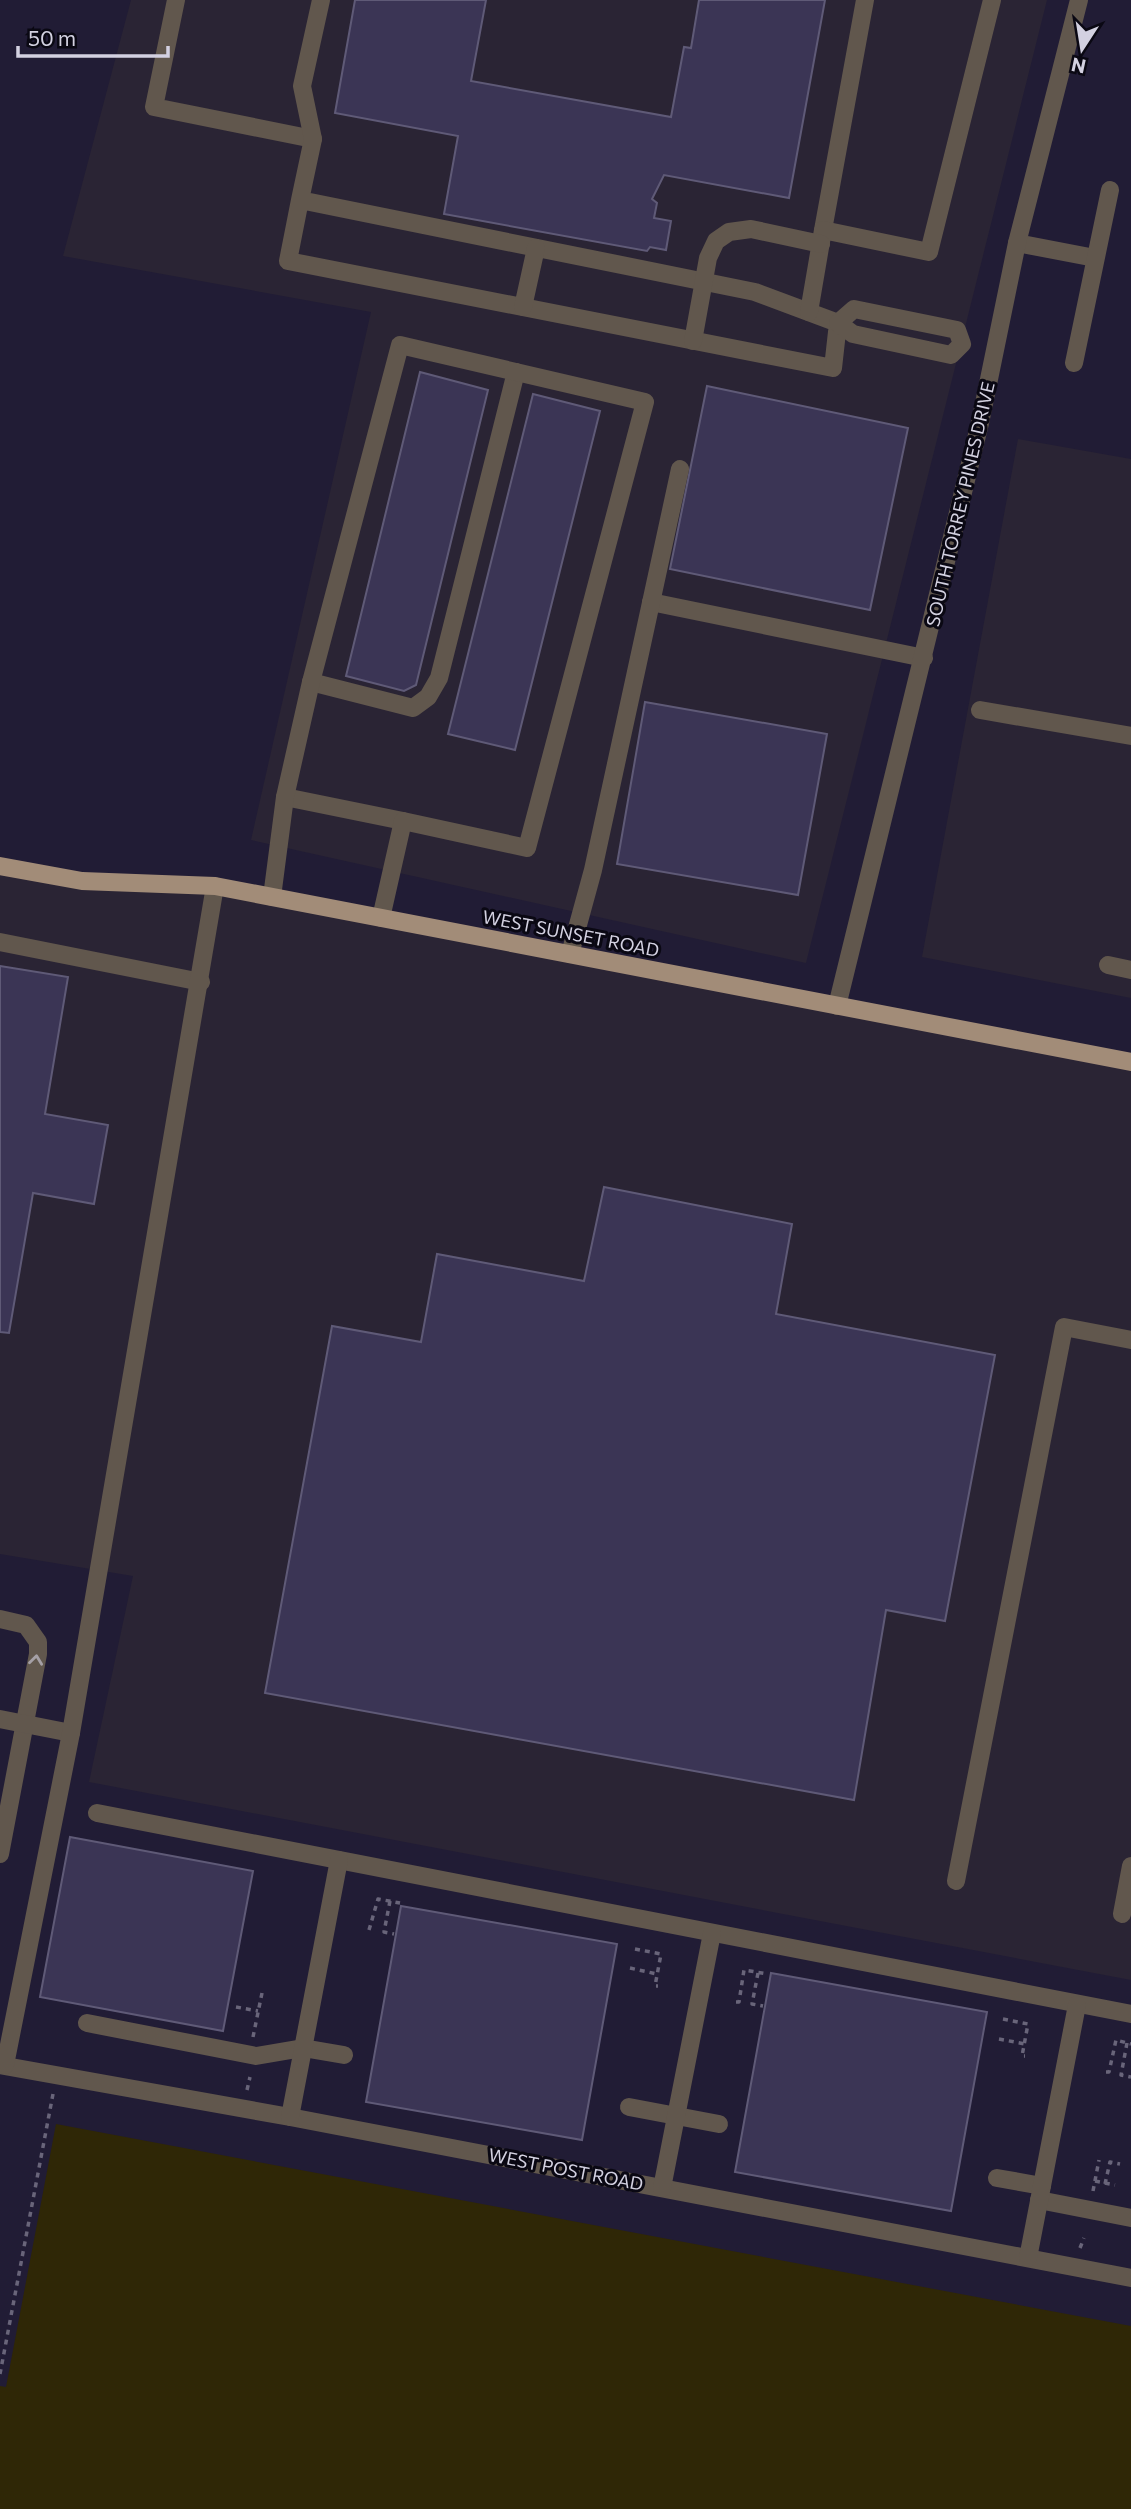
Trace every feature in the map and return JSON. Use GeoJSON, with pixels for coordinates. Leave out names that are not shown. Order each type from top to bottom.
{"type":"FeatureCollection","features":[{"type":"Feature","properties":{"kind":"main road","name":"WEST SUNSET ROAD"},"geometry":{"type":"LineString","coordinates":[[0,866],[82,881],[215,886],[1131,1062]]}},
{"type":"Feature","properties":{"kind":"street"},"geometry":{"type":"LineString","coordinates":[[176,0],[154,107],[313,139]]}},
{"type":"Feature","properties":{"kind":"street"},"geometry":{"type":"LineString","coordinates":[[321,0],[302,86],[313,139],[288,261],[833,368],[838,323],[854,309],[957,330],[962,344]]}},
{"type":"Feature","properties":{"kind":"street"},"geometry":{"type":"LineString","coordinates":[[809,312],[865,0]]}},
{"type":"Feature","properties":{"kind":"street"},"geometry":{"type":"LineString","coordinates":[[693,341],[706,282],[708,258],[716,241],[729,232],[751,229],[929,252],[992,0]]}},
{"type":"Feature","properties":{"kind":"street","name":"SOUTH TORREY PINES DRIVE"},"geometry":{"type":"LineString","coordinates":[[837,1006],[924,658],[995,351],[1017,243],[1079,0]]}},
{"type":"Feature","properties":{"kind":"street"},"geometry":{"type":"LineString","coordinates":[[1074,363],[1110,190]]}},
{"type":"Feature","properties":{"kind":"street"},"geometry":{"type":"LineString","coordinates":[[300,200],[755,292],[838,323],[853,334],[951,355],[962,344]]}},
{"type":"Feature","properties":{"kind":"street"},"geometry":{"type":"LineString","coordinates":[[1017,243],[1095,258]]}},
{"type":"Feature","properties":{"kind":"street"},"geometry":{"type":"LineString","coordinates":[[523,307],[536,247]]}},
{"type":"Feature","properties":{"kind":"street"},"geometry":{"type":"LineString","coordinates":[[962,344],[995,351]]}},
{"type":"Feature","properties":{"kind":"street"},"geometry":{"type":"LineString","coordinates":[[272,897],[285,797],[311,682],[400,345],[645,402],[527,848],[285,797]]}},
{"type":"Feature","properties":{"kind":"street"},"geometry":{"type":"LineString","coordinates":[[311,682],[413,708],[428,698],[439,678],[516,372]]}},
{"type":"Feature","properties":{"kind":"street"},"geometry":{"type":"LineString","coordinates":[[570,954],[593,870],[680,469]]}},
{"type":"Feature","properties":{"kind":"street"},"geometry":{"type":"LineString","coordinates":[[651,603],[924,658]]}},
{"type":"Feature","properties":{"kind":"street"},"geometry":{"type":"LineString","coordinates":[[980,710],[1131,736]]}},
{"type":"Feature","properties":{"kind":"street"},"geometry":{"type":"LineString","coordinates":[[381,918],[404,821]]}},
{"type":"Feature","properties":{"kind":"street"},"geometry":{"type":"LineString","coordinates":[[2,2065],[71,1733],[201,982],[215,886]]}},
{"type":"Feature","properties":{"kind":"street"},"geometry":{"type":"LineString","coordinates":[[0,942],[201,982]]}},
{"type":"Feature","properties":{"kind":"street"},"geometry":{"type":"LineString","coordinates":[[1108,965],[1131,970]]}},
{"type":"Feature","properties":{"kind":"street"},"geometry":{"type":"LineString","coordinates":[[956,1881],[1063,1327],[1131,1340]]}},
{"type":"Feature","properties":{"kind":"street"},"geometry":{"type":"LineString","coordinates":[[0,1619],[26,1625],[38,1642],[38,1654],[0,1854]]}},
{"type":"Feature","properties":{"kind":"street"},"geometry":{"type":"LineString","coordinates":[[0,1719],[71,1733]]}},
{"type":"Feature","properties":{"kind":"street"},"geometry":{"type":"LineString","coordinates":[[97,1813],[1131,2014]]}},
{"type":"Feature","properties":{"kind":"street"},"geometry":{"type":"LineString","coordinates":[[290,2116],[339,1860]]}},
{"type":"Feature","properties":{"kind":"street"},"geometry":{"type":"LineString","coordinates":[[1122,1914],[1131,1866]]}},
{"type":"Feature","properties":{"kind":"street"},"geometry":{"type":"LineString","coordinates":[[662,2188],[712,1933]]}},
{"type":"Feature","properties":{"kind":"street"},"geometry":{"type":"LineString","coordinates":[[1028,2258],[1077,2005]]}},
{"type":"Feature","properties":{"kind":"street"},"geometry":{"type":"LineString","coordinates":[[88,2023],[256,2056],[303,2048],[344,2055]]}},
{"type":"Feature","properties":{"kind":"street","name":"WEST POST ROAD"},"geometry":{"type":"LineString","coordinates":[[2,2065],[290,2116],[1131,2278]]}},
{"type":"Feature","properties":{"kind":"street"},"geometry":{"type":"LineString","coordinates":[[629,2107],[719,2124]]}},
{"type":"Feature","properties":{"kind":"street"},"geometry":{"type":"LineString","coordinates":[[997,2178],[1131,2218]]}},
{"type":"Feature","properties":{"kind":"path"},"geometry":{"type":"LineString","coordinates":[[369,1930],[378,1899],[400,1903]]}},
{"type":"Feature","properties":{"kind":"path"},"geometry":{"type":"LineString","coordinates":[[390,1901],[384,1932],[394,1934]]}},
{"type":"Feature","properties":{"kind":"path"},"geometry":{"type":"LineString","coordinates":[[635,1949],[661,1954],[654,1986],[658,1986]]}},
{"type":"Feature","properties":{"kind":"path"},"geometry":{"type":"LineString","coordinates":[[630,1968],[657,1974]]}},
{"type":"Feature","properties":{"kind":"path"},"geometry":{"type":"LineString","coordinates":[[736,2002],[739,2002],[744,1970],[768,1975]]}},
{"type":"Feature","properties":{"kind":"path"},"geometry":{"type":"LineString","coordinates":[[758,1973],[752,2004],[763,2006]]}},
{"type":"Feature","properties":{"kind":"path"},"geometry":{"type":"LineString","coordinates":[[253,2039],[262,1993]]}},
{"type":"Feature","properties":{"kind":"path"},"geometry":{"type":"LineString","coordinates":[[236,2007],[258,2011]]}},
{"type":"Feature","properties":{"kind":"path"},"geometry":{"type":"LineString","coordinates":[[1003,2019],[1028,2024],[1025,2056]]}},
{"type":"Feature","properties":{"kind":"path"},"geometry":{"type":"LineString","coordinates":[[999,2039],[1025,2044]]}},
{"type":"Feature","properties":{"kind":"path"},"geometry":{"type":"LineString","coordinates":[[1106,2071],[1109,2072],[1116,2040],[1129,2043],[1121,2075],[1131,2077]]}},
{"type":"Feature","properties":{"kind":"path"},"geometry":{"type":"LineString","coordinates":[[0,2374],[57,2076]]}},
{"type":"Feature","properties":{"kind":"path"},"geometry":{"type":"LineString","coordinates":[[247,2090],[250,2077]]}},
{"type":"Feature","properties":{"kind":"path"},"geometry":{"type":"LineString","coordinates":[[1091,2200],[1098,2160]]}},
{"type":"Feature","properties":{"kind":"path"},"geometry":{"type":"LineString","coordinates":[[1105,2184],[1110,2162],[1120,2164]]}},
{"type":"Feature","properties":{"kind":"path"},"geometry":{"type":"LineString","coordinates":[[1095,2181],[1115,2185]]}},
{"type":"Feature","properties":{"kind":"path"},"geometry":{"type":"LineString","coordinates":[[1077,2253],[1084,2238]]}},
{"type":"Feature","properties":{"kind":"shaded area"},"geometry":{"type":"Polygon","coordinates":[[[131,0],[1047,0],[806,963],[251,840],[371,312],[63,256],[131,0]]]}},
{"type":"Feature","properties":{"kind":"shaded area"},"geometry":{"type":"Polygon","coordinates":[[[1018,439],[1131,459],[1131,998],[922,957],[1018,439]]]}},
{"type":"Feature","properties":{"kind":"shaded area"},"geometry":{"type":"Polygon","coordinates":[[[0,866],[215,886],[1131,1062],[1131,1980],[89,1782],[133,1576],[0,1554],[0,866]]]}},
{"type":"Feature","properties":{"kind":"sand"},"geometry":{"type":"Polygon","coordinates":[[[56,2124],[1131,2326],[1131,2509],[0,2509],[0,2386],[6,2387],[56,2124]]]}},
{"type":"Feature","properties":{"kind":"building"},"geometry":{"type":"Polygon","coordinates":[[[355,0],[486,0],[471,81],[671,117],[684,47],[691,48],[699,0],[825,0],[789,198],[664,175],[652,199],[657,203],[654,218],[671,221],[666,250],[650,247],[647,251],[444,214],[458,136],[335,113],[355,0]]]}},
{"type":"Feature","properties":{"kind":"building"},"geometry":{"type":"Polygon","coordinates":[[[420,372],[488,390],[416,685],[404,691],[346,676],[420,372]]]}},
{"type":"Feature","properties":{"kind":"building"},"geometry":{"type":"Polygon","coordinates":[[[707,386],[908,428],[870,610],[670,569],[707,386]]]}},
{"type":"Feature","properties":{"kind":"building"},"geometry":{"type":"Polygon","coordinates":[[[533,394],[600,411],[515,750],[448,734],[533,394]]]}},
{"type":"Feature","properties":{"kind":"building"},"geometry":{"type":"Polygon","coordinates":[[[645,702],[827,734],[798,895],[617,864],[645,702]]]}},
{"type":"Feature","properties":{"kind":"building"},"geometry":{"type":"Polygon","coordinates":[[[0,966],[68,977],[45,1114],[108,1125],[94,1204],[33,1193],[9,1333],[0,1332],[0,966]]]}},
{"type":"Feature","properties":{"kind":"building"},"geometry":{"type":"Polygon","coordinates":[[[604,1187],[792,1224],[776,1314],[995,1355],[945,1621],[886,1610],[854,1800],[265,1693],[332,1326],[421,1342],[437,1254],[584,1281],[604,1187]]]}},
{"type":"Feature","properties":{"kind":"building"},"geometry":{"type":"Polygon","coordinates":[[[70,1837],[253,1871],[223,2031],[40,1997],[70,1837]]]}},
{"type":"Feature","properties":{"kind":"building"},"geometry":{"type":"Polygon","coordinates":[[[401,1906],[617,1944],[582,2140],[366,2102],[401,1906]]]}},
{"type":"Feature","properties":{"kind":"building"},"geometry":{"type":"Polygon","coordinates":[[[771,1973],[987,2012],[951,2211],[735,2172],[771,1973]]]}}]}
